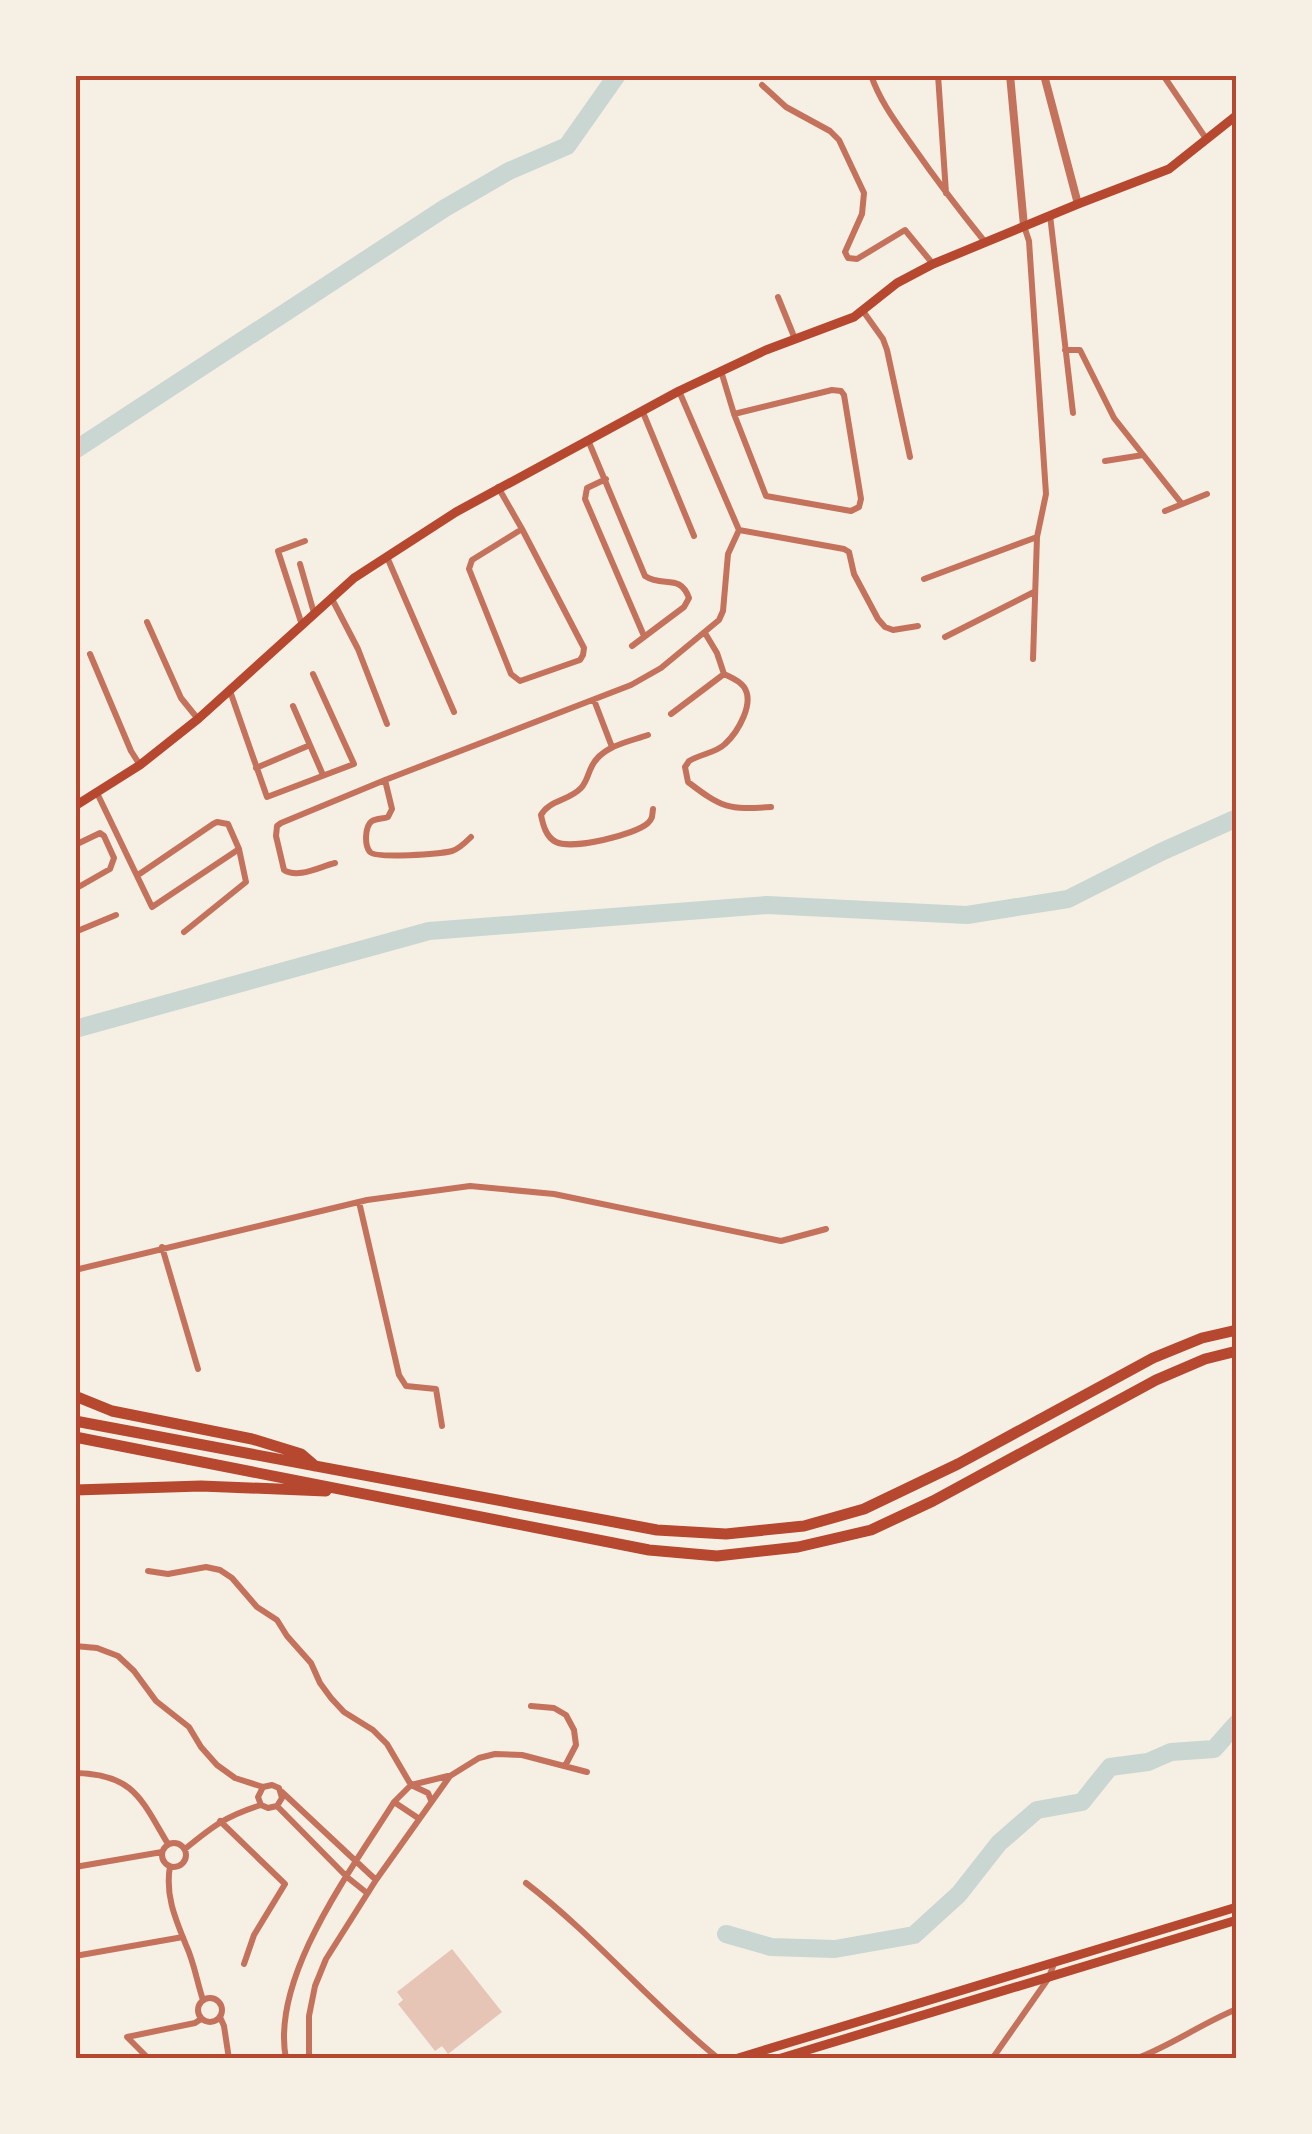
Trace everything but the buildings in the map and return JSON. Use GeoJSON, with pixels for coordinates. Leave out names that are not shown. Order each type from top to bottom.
{"type":"FeatureCollection","features":[{"type":"Feature","properties":{"kind":"highway"},"geometry":{"type":"LineString","coordinates":[[75,1421],[656,1530],[726,1534],[804,1526],[864,1509],[958,1464],[1153,1358],[1202,1338],[1237,1330]]}},
{"type":"Feature","properties":{"kind":"highway"},"geometry":{"type":"LineString","coordinates":[[75,1439],[649,1550],[717,1556],[798,1547],[871,1530],[933,1502],[1156,1380],[1237,1350]]}},
{"type":"Feature","properties":{"kind":"highway"},"geometry":{"type":"LineString","coordinates":[[75,1396],[112,1411],[252,1439],[301,1454],[314,1466]]}},
{"type":"Feature","properties":{"kind":"highway"},"geometry":{"type":"LineString","coordinates":[[75,1490],[202,1486],[377,1495]]}},
{"type":"Feature","properties":{"kind":"main road"},"geometry":{"type":"LineString","coordinates":[[75,806],[140,765],[198,720],[331,598],[386,556],[498,487],[720,371],[795,338],[846,321],[897,283],[933,264],[1168,169],[1237,115]]}},
{"type":"Feature","properties":{"kind":"main road"},"geometry":{"type":"LineString","coordinates":[[736,2059],[1237,1908]]}},
{"type":"Feature","properties":{"kind":"main road"},"geometry":{"type":"LineString","coordinates":[[778,2059],[1237,1920]]}},
{"type":"Feature","properties":{"kind":"street"},"geometry":{"type":"LineString","coordinates":[[871,75],[896,122],[985,242]]}},
{"type":"Feature","properties":{"kind":"street"},"geometry":{"type":"LineString","coordinates":[[938,75],[946,194]]}},
{"type":"Feature","properties":{"kind":"street"},"geometry":{"type":"LineString","coordinates":[[1010,75],[1024,226],[1029,241],[1046,494],[1037,537],[1032,659]]}},
{"type":"Feature","properties":{"kind":"street"},"geometry":{"type":"LineString","coordinates":[[1044,75],[1078,204]]}},
{"type":"Feature","properties":{"kind":"street"},"geometry":{"type":"LineString","coordinates":[[1163,75],[1207,140]]}},
{"type":"Feature","properties":{"kind":"street"},"geometry":{"type":"LineString","coordinates":[[762,85],[786,107],[840,140],[864,193],[862,214],[845,252],[848,258],[857,259],[904,230],[933,264]]}},
{"type":"Feature","properties":{"kind":"street"},"geometry":{"type":"LineString","coordinates":[[1050,215],[1073,413]]}},
{"type":"Feature","properties":{"kind":"street"},"geometry":{"type":"LineString","coordinates":[[778,297],[795,338]]}},
{"type":"Feature","properties":{"kind":"street"},"geometry":{"type":"LineString","coordinates":[[863,311],[887,350],[910,457]]}},
{"type":"Feature","properties":{"kind":"street"},"geometry":{"type":"LineString","coordinates":[[1065,350],[1080,350],[1114,418],[1182,504]]}},
{"type":"Feature","properties":{"kind":"street"},"geometry":{"type":"LineString","coordinates":[[720,371],[734,414],[766,496],[851,511],[859,507],[861,499],[841,391],[734,414]]}},
{"type":"Feature","properties":{"kind":"street"},"geometry":{"type":"LineString","coordinates":[[335,863],[287,873],[276,836],[277,826],[631,685],[661,668],[718,620],[723,611],[728,554],[739,530],[679,391]]}},
{"type":"Feature","properties":{"kind":"street"},"geometry":{"type":"LineString","coordinates":[[642,410],[694,536]]}},
{"type":"Feature","properties":{"kind":"street"},"geometry":{"type":"LineString","coordinates":[[588,440],[646,576],[660,582],[677,582],[689,593],[688,604],[632,646]]}},
{"type":"Feature","properties":{"kind":"street"},"geometry":{"type":"LineString","coordinates":[[1105,461],[1143,454]]}},
{"type":"Feature","properties":{"kind":"street"},"geometry":{"type":"LineString","coordinates":[[606,479],[587,488],[585,499],[644,636]]}},
{"type":"Feature","properties":{"kind":"street"},"geometry":{"type":"LineString","coordinates":[[498,487],[522,529],[584,648],[580,660],[520,681],[511,674],[469,569],[472,560],[522,529]]}},
{"type":"Feature","properties":{"kind":"street"},"geometry":{"type":"LineString","coordinates":[[1165,510],[1207,494]]}},
{"type":"Feature","properties":{"kind":"street"},"geometry":{"type":"LineString","coordinates":[[739,530],[844,549],[849,552],[854,574],[885,627],[893,630],[918,626]]}},
{"type":"Feature","properties":{"kind":"street"},"geometry":{"type":"LineString","coordinates":[[924,578],[1037,537]]}},
{"type":"Feature","properties":{"kind":"street"},"geometry":{"type":"LineString","coordinates":[[302,624],[278,550],[306,541]]}},
{"type":"Feature","properties":{"kind":"street"},"geometry":{"type":"LineString","coordinates":[[386,556],[454,712]]}},
{"type":"Feature","properties":{"kind":"street"},"geometry":{"type":"LineString","coordinates":[[300,564],[314,613]]}},
{"type":"Feature","properties":{"kind":"street"},"geometry":{"type":"LineString","coordinates":[[945,637],[1034,592]]}},
{"type":"Feature","properties":{"kind":"street"},"geometry":{"type":"LineString","coordinates":[[331,598],[358,650],[387,724]]}},
{"type":"Feature","properties":{"kind":"street"},"geometry":{"type":"LineString","coordinates":[[147,622],[181,698],[198,720]]}},
{"type":"Feature","properties":{"kind":"street"},"geometry":{"type":"LineString","coordinates":[[704,633],[724,674],[746,689],[746,707],[727,743],[689,761],[688,782],[706,796],[738,810],[770,807]]}},
{"type":"Feature","properties":{"kind":"street"},"geometry":{"type":"LineString","coordinates":[[90,654],[130,751],[140,765]]}},
{"type":"Feature","properties":{"kind":"street"},"geometry":{"type":"LineString","coordinates":[[230,691],[266,797],[354,764],[313,674]]}},
{"type":"Feature","properties":{"kind":"street"},"geometry":{"type":"LineString","coordinates":[[671,714],[724,674]]}},
{"type":"Feature","properties":{"kind":"street"},"geometry":{"type":"LineString","coordinates":[[594,700],[612,748]]}},
{"type":"Feature","properties":{"kind":"street"},"geometry":{"type":"LineString","coordinates":[[292,706],[324,775]]}},
{"type":"Feature","properties":{"kind":"street"},"geometry":{"type":"LineString","coordinates":[[648,735],[600,754],[584,786],[543,810],[541,815],[552,839],[583,844],[646,825],[653,809]]}},
{"type":"Feature","properties":{"kind":"street"},"geometry":{"type":"LineString","coordinates":[[256,768],[310,746]]}},
{"type":"Feature","properties":{"kind":"street"},"geometry":{"type":"LineString","coordinates":[[385,780],[392,808],[388,817],[368,826],[367,846],[375,855],[453,851],[471,836]]}},
{"type":"Feature","properties":{"kind":"street"},"geometry":{"type":"LineString","coordinates":[[98,793],[152,907],[240,850]]}},
{"type":"Feature","properties":{"kind":"street"},"geometry":{"type":"LineString","coordinates":[[138,876],[217,822],[228,824],[240,850],[246,882],[184,932]]}},
{"type":"Feature","properties":{"kind":"street"},"geometry":{"type":"LineString","coordinates":[[75,845],[100,833],[114,858],[110,869],[75,889]]}},
{"type":"Feature","properties":{"kind":"street"},"geometry":{"type":"LineString","coordinates":[[75,932],[116,915]]}},
{"type":"Feature","properties":{"kind":"street"},"geometry":{"type":"LineString","coordinates":[[75,1270],[359,1202],[470,1186],[554,1194],[780,1242],[826,1229]]}},
{"type":"Feature","properties":{"kind":"street"},"geometry":{"type":"LineString","coordinates":[[359,1202],[399,1375],[406,1386],[436,1389],[442,1426]]}},
{"type":"Feature","properties":{"kind":"street"},"geometry":{"type":"LineString","coordinates":[[162,1248],[198,1370]]}},
{"type":"Feature","properties":{"kind":"street"},"geometry":{"type":"LineString","coordinates":[[148,1571],[168,1574],[206,1567],[232,1578],[257,1607],[277,1620],[344,1712],[387,1744],[411,1785],[428,1793],[432,1801]]}},
{"type":"Feature","properties":{"kind":"street"},"geometry":{"type":"LineString","coordinates":[[75,1646],[97,1648],[118,1656],[156,1701],[189,1728],[217,1766],[235,1778],[279,1788],[376,1880]]}},
{"type":"Feature","properties":{"kind":"street"},"geometry":{"type":"LineString","coordinates":[[531,1706],[554,1708],[566,1715],[576,1744],[565,1766]]}},
{"type":"Feature","properties":{"kind":"street"},"geometry":{"type":"LineString","coordinates":[[286,2059],[285,2017],[296,1974],[310,1943],[394,1802],[411,1785],[450,1776],[479,1758],[495,1754],[522,1755],[587,1772]]}},
{"type":"Feature","properties":{"kind":"street"},"geometry":{"type":"LineString","coordinates":[[75,1773],[98,1773],[122,1781],[140,1798],[168,1844]]}},
{"type":"Feature","properties":{"kind":"street"},"geometry":{"type":"LineString","coordinates":[[310,2059],[309,2016],[326,1960],[376,1880],[450,1776]]}},
{"type":"Feature","properties":{"kind":"street"},"geometry":{"type":"LineString","coordinates":[[261,1805],[258,1797],[263,1787]]}},
{"type":"Feature","properties":{"kind":"street"},"geometry":{"type":"LineString","coordinates":[[278,1806],[282,1798],[279,1788]]}},
{"type":"Feature","properties":{"kind":"street"},"geometry":{"type":"LineString","coordinates":[[394,1802],[418,1818]]}},
{"type":"Feature","properties":{"kind":"street"},"geometry":{"type":"LineString","coordinates":[[162,1852],[164,1861],[178,1866],[184,1861],[185,1849],[220,1821],[261,1805],[278,1806]]}},
{"type":"Feature","properties":{"kind":"street"},"geometry":{"type":"LineString","coordinates":[[278,1806],[347,1877],[368,1893]]}},
{"type":"Feature","properties":{"kind":"street"},"geometry":{"type":"LineString","coordinates":[[220,1821],[285,1884],[254,1935],[244,1964]]}},
{"type":"Feature","properties":{"kind":"street"},"geometry":{"type":"LineString","coordinates":[[75,1867],[162,1852],[168,1844],[179,1843],[185,1849]]}},
{"type":"Feature","properties":{"kind":"street"},"geometry":{"type":"LineString","coordinates":[[334,1864],[345,1852]]}},
{"type":"Feature","properties":{"kind":"street"},"geometry":{"type":"LineString","coordinates":[[170,1866],[170,1903],[203,2000]]}},
{"type":"Feature","properties":{"kind":"street"},"geometry":{"type":"LineString","coordinates":[[526,1882],[719,2059]]}},
{"type":"Feature","properties":{"kind":"street"},"geometry":{"type":"LineString","coordinates":[[75,1956],[182,1937]]}},
{"type":"Feature","properties":{"kind":"street"},"geometry":{"type":"LineString","coordinates":[[992,2059],[1048,1979],[1054,1963]]}},
{"type":"Feature","properties":{"kind":"street"},"geometry":{"type":"LineString","coordinates":[[201,2019],[198,2007],[203,2000],[219,2001],[229,2059]]}},
{"type":"Feature","properties":{"kind":"street"},"geometry":{"type":"LineString","coordinates":[[1135,2059],[1237,2009]]}},
{"type":"Feature","properties":{"kind":"street"},"geometry":{"type":"LineString","coordinates":[[201,2019],[211,2022],[220,2018]]}},
{"type":"Feature","properties":{"kind":"street"},"geometry":{"type":"LineString","coordinates":[[149,2059],[127,2037],[201,2019]]}},
{"type":"Feature","properties":{"kind":"waterway"},"geometry":{"type":"LineString","coordinates":[[75,450],[445,208],[509,171],[567,146],[617,75]]}},
{"type":"Feature","properties":{"kind":"waterway"},"geometry":{"type":"LineString","coordinates":[[75,1029],[429,931],[767,905],[967,915],[1068,899],[1237,818]]}},
{"type":"Feature","properties":{"kind":"waterway"},"geometry":{"type":"LineString","coordinates":[[726,1934],[771,1947],[835,1949],[914,1935],[959,1894],[999,1843],[1037,1810],[1082,1802],[1110,1767],[1148,1762],[1171,1752],[1214,1749],[1237,1723]]}}]}
